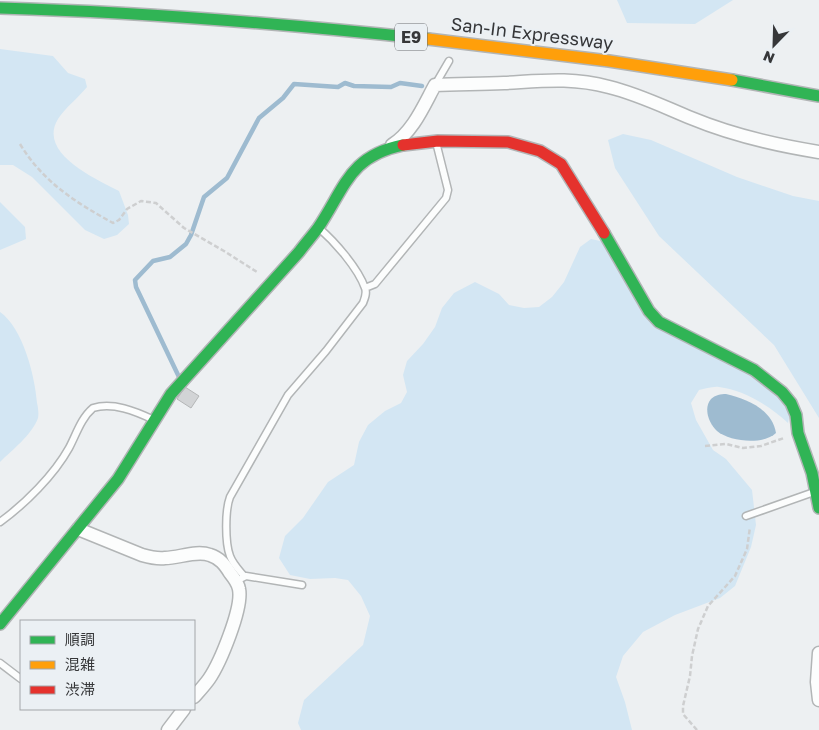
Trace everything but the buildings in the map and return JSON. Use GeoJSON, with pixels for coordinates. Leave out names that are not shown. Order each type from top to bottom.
{"type":"FeatureCollection","features":[{"type":"Feature","properties":{"kind":"main road","name":"San-In Expressway"},"geometry":{"type":"LineString","coordinates":[[0,8],[172,16],[459,42],[619,63],[819,96]]}},
{"type":"Feature","properties":{"kind":"main road"},"geometry":{"type":"LineString","coordinates":[[0,624],[118,479],[171,394],[271,285],[318,227],[335,197],[354,171],[366,159],[381,151],[415,142],[515,142],[550,155],[561,164],[634,283],[649,311],[660,322],[754,370],[782,392],[791,403],[796,415],[798,433],[812,473],[819,508]]}},
{"type":"Feature","properties":{"kind":"street"},"geometry":{"type":"LineString","coordinates":[[381,151],[395,144],[403,136],[435,85],[504,83],[544,79],[571,80],[609,87],[656,102],[738,135],[782,146],[819,152]]}},
{"type":"Feature","properties":{"kind":"street"},"geometry":{"type":"LineString","coordinates":[[78,529],[152,558],[210,555],[223,563],[240,579],[240,606],[231,631],[208,679],[195,696]]}},
{"type":"Feature","properties":{"kind":"street"},"geometry":{"type":"LineString","coordinates":[[819,653],[817,673],[819,700]]}},
{"type":"Feature","properties":{"kind":"street"},"geometry":{"type":"LineString","coordinates":[[168,730],[183,710]]}},
{"type":"Feature","properties":{"kind":"lane"},"geometry":{"type":"LineString","coordinates":[[435,85],[449,60]]}},
{"type":"Feature","properties":{"kind":"lane"},"geometry":{"type":"LineString","coordinates":[[365,288],[375,284],[446,198],[448,190],[436,141]]}},
{"type":"Feature","properties":{"kind":"lane"},"geometry":{"type":"LineString","coordinates":[[302,585],[240,579],[228,548],[227,508],[230,497],[288,394],[326,351],[363,303],[366,296],[365,288],[354,270],[330,237],[318,227]]}},
{"type":"Feature","properties":{"kind":"lane"},"geometry":{"type":"LineString","coordinates":[[0,522],[19,507],[60,462],[79,428],[93,408],[104,406],[126,409],[155,420]]}},
{"type":"Feature","properties":{"kind":"lane"},"geometry":{"type":"LineString","coordinates":[[748,515],[816,492]]}},
{"type":"Feature","properties":{"kind":"lane"},"geometry":{"type":"LineString","coordinates":[[0,662],[20,678]]}},
{"type":"Feature","properties":{"kind":"path"},"geometry":{"type":"LineString","coordinates":[[20,144],[32,163],[52,184],[113,222],[118,220],[127,209],[141,201],[156,203],[184,228],[232,256],[262,276],[271,285]]}},
{"type":"Feature","properties":{"kind":"path"},"geometry":{"type":"LineString","coordinates":[[705,446],[726,444],[743,448],[761,446],[798,433]]}},
{"type":"Feature","properties":{"kind":"path"},"geometry":{"type":"LineString","coordinates":[[698,730],[683,714],[683,706],[698,629],[708,606],[734,576],[747,549],[750,532],[748,515]]}},
{"type":"Feature","properties":{"kind":"shaded area"},"geometry":{"type":"Polygon","coordinates":[[[617,0],[733,0],[695,24],[627,23],[617,0]]]}},
{"type":"Feature","properties":{"kind":"shaded area"},"geometry":{"type":"Polygon","coordinates":[[[0,49],[53,56],[68,73],[85,79],[87,87],[58,119],[54,131],[55,143],[62,154],[84,172],[119,191],[128,215],[129,224],[117,235],[104,239],[85,230],[32,177],[13,165],[0,165],[0,49]]]}},
{"type":"Feature","properties":{"kind":"shaded area"},"geometry":{"type":"Polygon","coordinates":[[[623,134],[651,140],[737,177],[793,196],[819,201],[819,418],[774,345],[659,236],[615,168],[608,140],[623,134]]]}},
{"type":"Feature","properties":{"kind":"shaded area"},"geometry":{"type":"Polygon","coordinates":[[[0,202],[25,227],[26,239],[0,250],[0,202]]]}},
{"type":"Feature","properties":{"kind":"shaded area"},"geometry":{"type":"Polygon","coordinates":[[[591,239],[605,242],[638,303],[753,373],[791,408],[788,423],[747,395],[717,387],[699,390],[691,403],[696,420],[713,450],[726,459],[752,490],[756,525],[751,547],[735,586],[720,598],[675,615],[643,632],[623,656],[616,677],[632,730],[301,730],[298,723],[304,700],[363,645],[370,616],[361,596],[348,580],[335,578],[310,579],[290,575],[279,558],[285,536],[303,518],[328,482],[354,465],[359,442],[368,425],[385,411],[401,403],[407,392],[403,375],[407,361],[423,344],[435,327],[442,308],[454,293],[475,282],[499,294],[509,305],[524,308],[539,307],[552,297],[564,282],[580,247],[591,239]]]}},
{"type":"Feature","properties":{"kind":"shaded area"},"geometry":{"type":"Polygon","coordinates":[[[0,312],[15,329],[26,353],[34,380],[38,418],[27,436],[0,462],[0,312]]]}},
{"type":"Feature","properties":{"kind":"shaded area"},"geometry":{"type":"Polygon","coordinates":[[[726,394],[750,402],[764,411],[774,425],[776,433],[764,439],[747,441],[730,438],[717,431],[709,420],[707,407],[711,399],[718,395],[726,394]]]}},
{"type":"Feature","properties":{"kind":"waterway"},"geometry":{"type":"LineString","coordinates":[[179,377],[136,287],[135,280],[153,261],[170,257],[186,244],[204,197],[227,178],[259,118],[283,98],[294,84],[338,87],[345,83],[354,86],[391,87],[400,83],[422,86]]}},
{"type":"Feature","properties":{"kind":"traffic: fast"},"geometry":{"type":"LineString","coordinates":[[0,8],[214,19],[428,39]]}},
{"type":"Feature","properties":{"kind":"traffic: fast"},"geometry":{"type":"LineString","coordinates":[[732,80],[819,96]]}},
{"type":"Feature","properties":{"kind":"traffic: fast"},"geometry":{"type":"LineString","coordinates":[[0,624],[118,479],[171,394],[299,252],[318,228],[350,176],[371,157],[385,150],[403,145]]}},
{"type":"Feature","properties":{"kind":"traffic: fast"},"geometry":{"type":"LineString","coordinates":[[604,233],[649,311],[659,322],[754,370],[782,392],[791,403],[796,415],[798,433],[812,473],[819,508]]}},
{"type":"Feature","properties":{"kind":"traffic: slow"},"geometry":{"type":"LineString","coordinates":[[428,39],[609,61],[732,80]]}},
{"type":"Feature","properties":{"kind":"traffic: jam"},"geometry":{"type":"LineString","coordinates":[[403,145],[438,141],[508,142],[540,151],[561,164],[604,233]]}}]}
